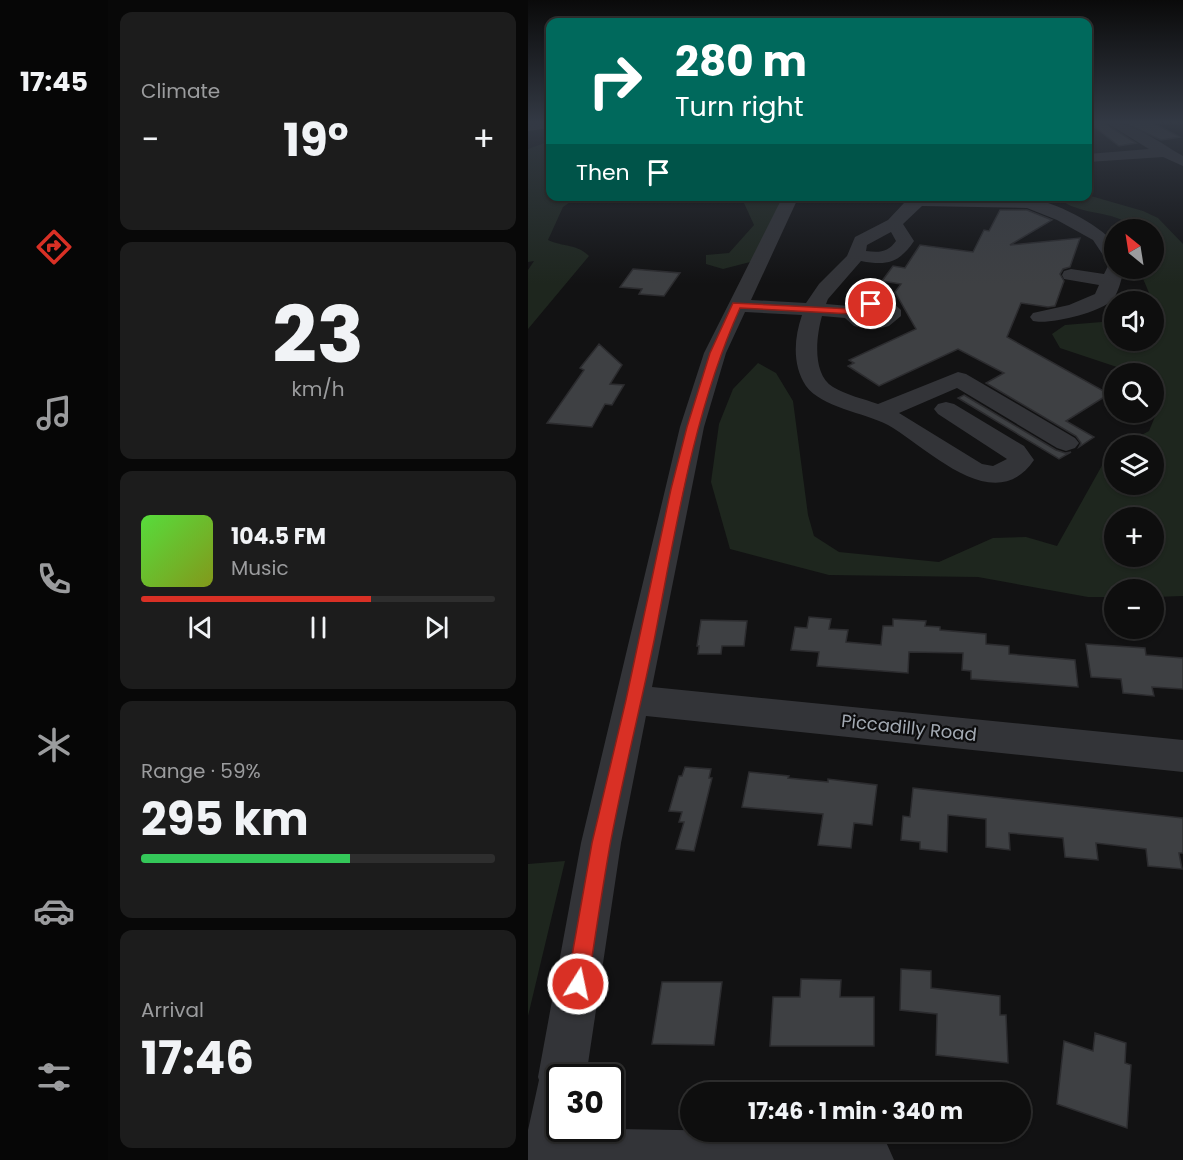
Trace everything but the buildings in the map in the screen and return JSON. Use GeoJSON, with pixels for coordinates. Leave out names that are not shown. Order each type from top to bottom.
{"type":"FeatureCollection","features":[{"type":"Feature","properties":{"kind":"street"},"geometry":{"type":"LineString","coordinates":[[564,1064],[602,843],[692,427],[715,353],[736,305],[788,201]]}},
{"type":"Feature","properties":{"kind":"street"},"geometry":{"type":"LineString","coordinates":[[946,409],[1016,452],[1021,460],[1012,468],[995,475],[974,471],[896,420],[880,412],[834,398],[816,387],[811,379],[808,370],[808,341],[819,297],[857,255],[857,245],[894,224],[910,206],[919,201],[1022,202],[1053,212],[1091,231],[1104,242]]}},
{"type":"Feature","properties":{"kind":"street"},"geometry":{"type":"LineString","coordinates":[[1071,275],[1104,275]]}},
{"type":"Feature","properties":{"kind":"street"},"geometry":{"type":"LineString","coordinates":[[1040,317],[1075,310],[1103,298],[1112,279]]}},
{"type":"Feature","properties":{"kind":"street"},"geometry":{"type":"LineString","coordinates":[[1064,299],[1095,302]]}},
{"type":"Feature","properties":{"kind":"street"},"geometry":{"type":"LineString","coordinates":[[736,305],[853,312]]}},
{"type":"Feature","properties":{"kind":"street"},"geometry":{"type":"LineString","coordinates":[[880,412],[958,379],[1066,443]]}},
{"type":"Feature","properties":{"kind":"street","name":"Piccadilly Road"},"geometry":{"type":"LineString","coordinates":[[634,700],[1183,756]]}},
{"type":"Feature","properties":{"kind":"street"},"geometry":{"type":"LineString","coordinates":[[551,1142],[548,1157],[856,1158],[868,1160]]}},
{"type":"Feature","properties":{"kind":"shaded area"},"geometry":{"type":"Polygon","coordinates":[[[528,176],[546,176],[546,201],[571,201],[563,207],[548,240],[580,249],[589,256],[528,329],[528,270],[534,261],[528,262],[528,176]]]}},
{"type":"Feature","properties":{"kind":"shaded area"},"geometry":{"type":"Polygon","coordinates":[[[1092,196],[1143,211],[1159,219],[1119,219],[1074,207],[1063,201],[1092,201],[1092,196]]]}},
{"type":"Feature","properties":{"kind":"shaded area"},"geometry":{"type":"Polygon","coordinates":[[[733,201],[784,201],[754,261],[723,269],[706,264],[706,255],[729,253],[754,225],[744,203],[733,201]]]}},
{"type":"Feature","properties":{"kind":"shaded area"},"geometry":{"type":"Polygon","coordinates":[[[1164,224],[1183,244],[1183,596],[1164,597],[1164,579],[1104,579],[1104,597],[1088,597],[978,577],[829,575],[730,549],[711,482],[719,424],[733,389],[758,363],[776,373],[793,401],[808,515],[814,536],[839,552],[939,562],[993,538],[1026,537],[1057,546],[1104,462],[1104,495],[1164,495],[1164,435],[1142,435],[1149,431],[1152,423],[1164,423],[1164,363],[1105,363],[1060,348],[1052,334],[1065,325],[1104,322],[1104,351],[1164,351],[1164,291],[1148,291],[1143,279],[1164,279],[1164,224]]]}},
{"type":"Feature","properties":{"kind":"shaded area"},"geometry":{"type":"Polygon","coordinates":[[[565,861],[528,1016],[528,864],[565,861]]]}},
{"type":"Feature","properties":{"kind":"route"},"geometry":{"type":"LineString","coordinates":[[578,984],[602,843],[677,489],[692,427],[715,353],[736,305],[853,312],[859,306],[871,304]]}}]}
